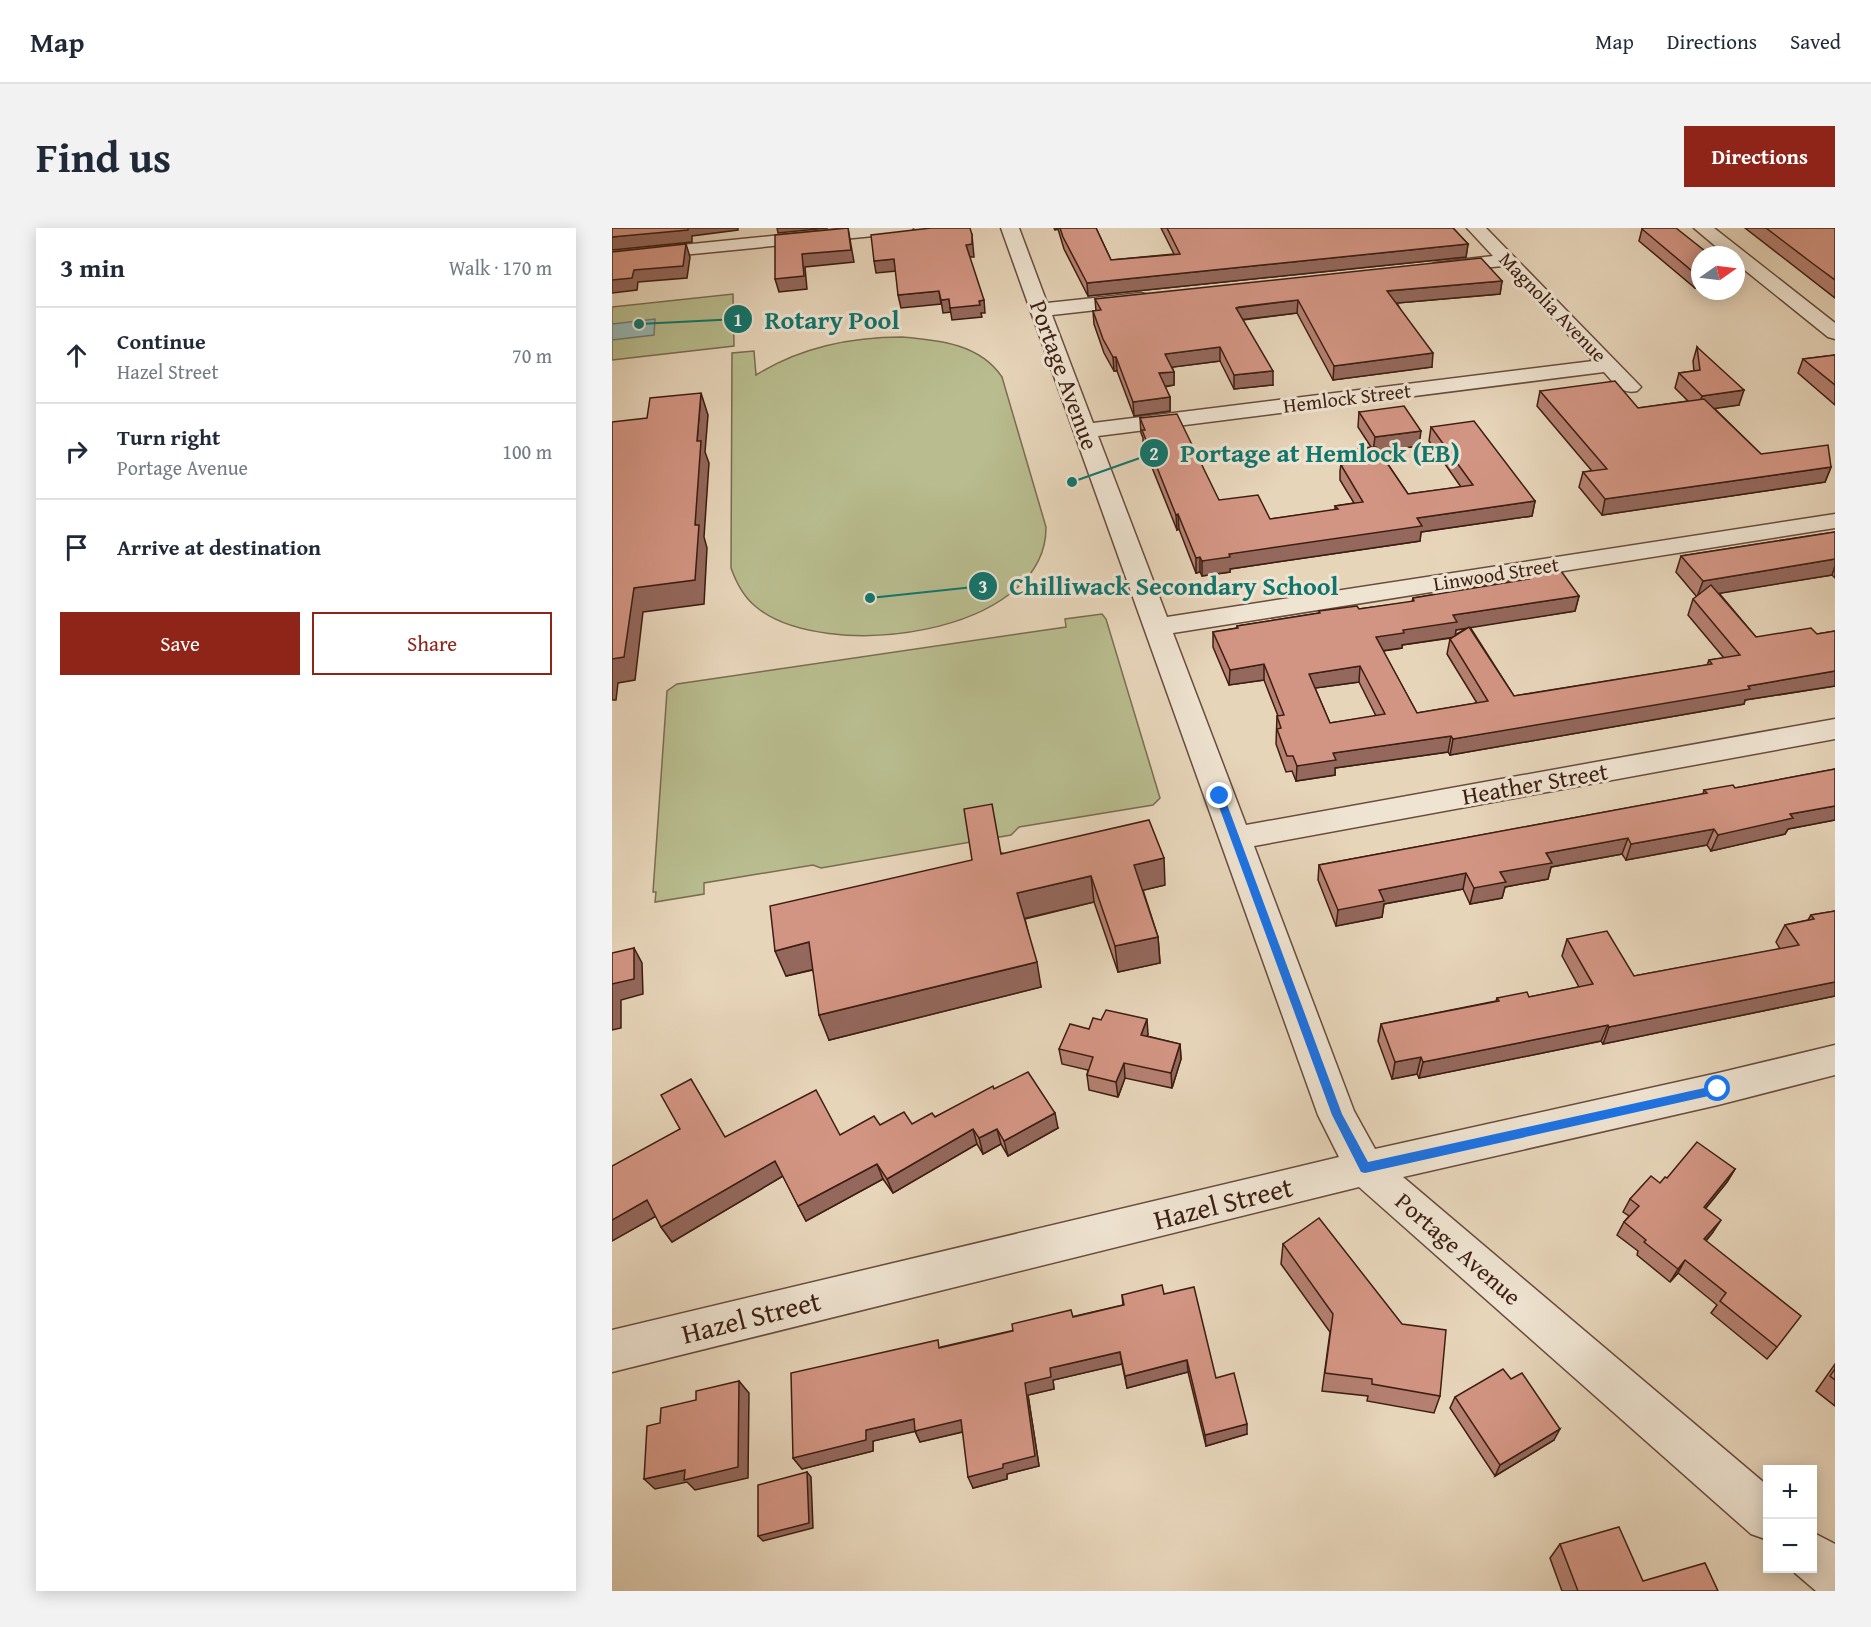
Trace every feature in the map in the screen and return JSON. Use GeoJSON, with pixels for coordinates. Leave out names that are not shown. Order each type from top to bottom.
{"type":"FeatureCollection","features":[{"type":"Feature","properties":{"kind":"street"},"geometry":{"type":"LineString","coordinates":[[612,256],[892,228]]}},
{"type":"Feature","properties":{"kind":"street","name":"Portage Avenue"},"geometry":{"type":"LineString","coordinates":[[1010,228],[1337,1115],[1365,1168],[1763,1514]]}},
{"type":"Feature","properties":{"kind":"street","name":"Magnolia Avenue"},"geometry":{"type":"LineString","coordinates":[[1476,228],[1630,387]]}},
{"type":"Feature","properties":{"kind":"street"},"geometry":{"type":"LineString","coordinates":[[1703,228],[1835,333]]}},
{"type":"Feature","properties":{"kind":"street"},"geometry":{"type":"LineString","coordinates":[[1425,269],[1507,260]]}},
{"type":"Feature","properties":{"kind":"street"},"geometry":{"type":"LineString","coordinates":[[1040,310],[1157,298]]}},
{"type":"Feature","properties":{"kind":"street","name":"Hemlock Street"},"geometry":{"type":"LineString","coordinates":[[1085,431],[1609,365]]}},
{"type":"Feature","properties":{"kind":"street","name":"Linwood Street"},"geometry":{"type":"LineString","coordinates":[[1157,627],[1835,521]]}},
{"type":"Feature","properties":{"kind":"street","name":"Heather Street"},"geometry":{"type":"LineString","coordinates":[[1235,838],[1835,729]]}},
{"type":"Feature","properties":{"kind":"street","name":"Hazel Street"},"geometry":{"type":"LineString","coordinates":[[612,1351],[1365,1168],[1718,1089],[1835,1060]]}},
{"type":"Feature","properties":{"kind":"street"},"geometry":{"type":"LineString","coordinates":[[1817,1560],[1835,1576]]}},
{"type":"Feature","properties":{"kind":"green space"},"geometry":{"type":"Polygon","coordinates":[[[733,294],[734,346],[612,360],[612,307],[733,294]]]}},
{"type":"Feature","properties":{"kind":"green space"},"geometry":{"type":"Polygon","coordinates":[[[902,337],[958,346],[982,357],[1002,377],[1046,527],[1037,564],[1010,593],[972,615],[926,629],[877,635],[829,633],[787,624],[755,606],[747,598],[731,568],[732,353],[754,351],[756,375],[790,357],[826,346],[864,339],[902,337]]]}},
{"type":"Feature","properties":{"kind":"green space"},"geometry":{"type":"Polygon","coordinates":[[[1102,614],[1106,619],[1160,798],[1153,805],[1019,827],[1011,835],[821,868],[813,865],[704,883],[704,894],[655,902],[656,892],[653,892],[667,691],[677,684],[1066,627],[1065,619],[1102,614]]]}},
{"type":"Feature","properties":{"kind":"water"},"geometry":{"type":"Polygon","coordinates":[[[655,319],[654,335],[612,340],[612,324],[655,319]]]}},
{"type":"Feature","properties":{"kind":"building"},"geometry":{"type":"Polygon","coordinates":[[[612,228],[688,228],[688,230],[612,237],[612,228]]]}},
{"type":"Feature","properties":{"kind":"building"},"geometry":{"type":"Polygon","coordinates":[[[848,228],[851,250],[802,254],[804,276],[775,279],[775,235],[848,228]]]}},
{"type":"Feature","properties":{"kind":"building"},"geometry":{"type":"Polygon","coordinates":[[[931,228],[970,228],[972,244],[966,245],[984,300],[979,301],[980,305],[950,308],[949,299],[941,300],[939,291],[898,295],[894,259],[874,261],[871,235],[931,228]]]}},
{"type":"Feature","properties":{"kind":"building"},"geometry":{"type":"Polygon","coordinates":[[[1060,228],[1096,228],[1111,260],[1180,254],[1167,228],[1453,228],[1468,244],[1087,283],[1060,228]]]}},
{"type":"Feature","properties":{"kind":"building"},"geometry":{"type":"Polygon","coordinates":[[[1676,228],[1699,246],[1691,246],[1691,270],[1642,229],[1676,228]]]}},
{"type":"Feature","properties":{"kind":"building"},"geometry":{"type":"Polygon","coordinates":[[[1766,228],[1835,228],[1835,280],[1812,263],[1766,228]]]}},
{"type":"Feature","properties":{"kind":"building"},"geometry":{"type":"Polygon","coordinates":[[[686,244],[683,266],[634,270],[632,278],[612,280],[612,252],[686,244]]]}},
{"type":"Feature","properties":{"kind":"building"},"geometry":{"type":"Polygon","coordinates":[[[1481,258],[1502,281],[1387,291],[1433,353],[1334,366],[1298,300],[1239,307],[1236,308],[1273,371],[1234,375],[1220,347],[1165,354],[1174,372],[1159,373],[1170,397],[1133,402],[1116,357],[1113,357],[1103,339],[1093,311],[1101,310],[1095,299],[1481,258]]]}},
{"type":"Feature","properties":{"kind":"building"},"geometry":{"type":"Polygon","coordinates":[[[1697,347],[1744,390],[1702,396],[1679,373],[1700,370],[1697,347]]]}},
{"type":"Feature","properties":{"kind":"building"},"geometry":{"type":"Polygon","coordinates":[[[1835,355],[1835,385],[1803,359],[1835,355]]]}},
{"type":"Feature","properties":{"kind":"building"},"geometry":{"type":"Polygon","coordinates":[[[1615,381],[1638,408],[1704,399],[1761,454],[1828,445],[1831,467],[1605,499],[1583,472],[1607,469],[1540,391],[1615,381]]]}},
{"type":"Feature","properties":{"kind":"building"},"geometry":{"type":"Polygon","coordinates":[[[701,393],[697,441],[701,441],[695,525],[699,525],[695,580],[634,588],[624,657],[612,659],[612,422],[647,418],[650,398],[701,393]]]}},
{"type":"Feature","properties":{"kind":"building"},"geometry":{"type":"Polygon","coordinates":[[[1404,406],[1421,431],[1375,437],[1359,412],[1404,406]]]}},
{"type":"Feature","properties":{"kind":"building"},"geometry":{"type":"Polygon","coordinates":[[[1177,414],[1219,500],[1258,495],[1270,519],[1338,509],[1335,506],[1363,502],[1341,465],[1346,464],[1342,457],[1351,455],[1348,450],[1376,447],[1408,494],[1473,485],[1431,427],[1474,421],[1535,501],[1417,518],[1422,526],[1229,554],[1230,557],[1202,561],[1200,557],[1196,558],[1178,514],[1176,515],[1142,430],[1145,430],[1140,418],[1177,414]]]}},
{"type":"Feature","properties":{"kind":"building"},"geometry":{"type":"Polygon","coordinates":[[[1835,532],[1835,559],[1703,581],[1681,556],[1835,532]]]}},
{"type":"Feature","properties":{"kind":"building"},"geometry":{"type":"Polygon","coordinates":[[[1561,571],[1579,596],[1453,615],[1457,622],[1403,630],[1404,633],[1376,637],[1417,713],[1488,701],[1450,639],[1469,627],[1514,696],[1712,664],[1709,660],[1740,655],[1693,599],[1711,585],[1756,637],[1811,628],[1817,634],[1835,631],[1835,671],[1748,686],[1750,689],[1453,739],[1451,736],[1333,753],[1336,760],[1297,766],[1293,756],[1287,756],[1277,729],[1281,728],[1277,716],[1284,715],[1264,664],[1230,670],[1213,632],[1320,613],[1319,611],[1357,606],[1359,609],[1414,601],[1413,598],[1529,579],[1527,576],[1561,571]],[[1360,666],[1309,674],[1330,723],[1385,714],[1360,666]]]}},
{"type":"Feature","properties":{"kind":"building"},"geometry":{"type":"Polygon","coordinates":[[[1835,769],[1835,806],[1790,814],[1793,818],[1718,835],[1714,829],[1631,844],[1628,838],[1546,853],[1552,863],[1500,872],[1506,882],[1474,888],[1466,873],[1379,890],[1384,901],[1338,910],[1319,865],[1707,793],[1704,790],[1733,785],[1735,788],[1835,769]]]}},
{"type":"Feature","properties":{"kind":"building"},"geometry":{"type":"Polygon","coordinates":[[[992,804],[1001,854],[1149,820],[1164,858],[1134,865],[1158,937],[1115,946],[1091,876],[1017,893],[1037,962],[819,1015],[809,942],[775,951],[770,906],[972,860],[964,809],[992,804]]]}},
{"type":"Feature","properties":{"kind":"building"},"geometry":{"type":"Polygon","coordinates":[[[1835,911],[1835,982],[1423,1062],[1421,1057],[1395,1062],[1381,1024],[1499,1001],[1497,998],[1527,992],[1529,997],[1593,984],[1567,939],[1607,931],[1634,976],[1799,945],[1785,925],[1814,919],[1811,915],[1835,911]]]}},
{"type":"Feature","properties":{"kind":"building"},"geometry":{"type":"Polygon","coordinates":[[[634,948],[634,979],[612,984],[612,953],[634,948]]]}},
{"type":"Feature","properties":{"kind":"building"},"geometry":{"type":"Polygon","coordinates":[[[1106,1010],[1147,1019],[1141,1035],[1180,1044],[1171,1073],[1124,1063],[1116,1082],[1087,1075],[1093,1057],[1059,1049],[1070,1024],[1089,1029],[1093,1018],[1101,1020],[1106,1010]]]}},
{"type":"Feature","properties":{"kind":"building"},"geometry":{"type":"Polygon","coordinates":[[[1028,1072],[1055,1113],[1004,1141],[997,1129],[979,1138],[973,1129],[887,1179],[877,1164],[798,1206],[775,1161],[661,1227],[647,1200],[612,1220],[612,1166],[680,1129],[661,1095],[691,1079],[725,1137],[816,1090],[840,1135],[874,1116],[880,1125],[904,1112],[912,1124],[932,1113],[935,1117],[993,1086],[994,1089],[1028,1072]]]}},
{"type":"Feature","properties":{"kind":"building"},"geometry":{"type":"Polygon","coordinates":[[[1697,1142],[1735,1169],[1704,1207],[1721,1220],[1704,1239],[1801,1316],[1777,1347],[1720,1301],[1726,1293],[1685,1260],[1678,1269],[1644,1242],[1646,1240],[1624,1222],[1639,1206],[1630,1199],[1651,1176],[1660,1183],[1665,1177],[1667,1178],[1697,1142]]]}},
{"type":"Feature","properties":{"kind":"building"},"geometry":{"type":"Polygon","coordinates":[[[1319,1218],[1402,1324],[1446,1330],[1440,1396],[1372,1384],[1372,1379],[1325,1373],[1333,1314],[1283,1244],[1319,1218]]]}},
{"type":"Feature","properties":{"kind":"building"},"geometry":{"type":"Polygon","coordinates":[[[1162,1285],[1164,1294],[1194,1287],[1216,1378],[1234,1373],[1247,1424],[1205,1435],[1187,1360],[1125,1376],[1120,1352],[1050,1368],[1051,1377],[1025,1383],[1035,1456],[1003,1464],[1003,1468],[968,1477],[961,1420],[915,1431],[914,1419],[866,1430],[866,1440],[793,1458],[791,1373],[938,1340],[939,1348],[1013,1331],[1012,1324],[1071,1310],[1073,1317],[1124,1305],[1122,1295],[1162,1285]]]}},
{"type":"Feature","properties":{"kind":"building"},"geometry":{"type":"Polygon","coordinates":[[[1503,1369],[1511,1379],[1522,1373],[1560,1429],[1500,1465],[1455,1397],[1503,1369]]]}},
{"type":"Feature","properties":{"kind":"building"},"geometry":{"type":"Polygon","coordinates":[[[1835,1369],[1835,1380],[1830,1376],[1835,1369]]]}},
{"type":"Feature","properties":{"kind":"building"},"geometry":{"type":"Polygon","coordinates":[[[739,1381],[738,1467],[684,1480],[685,1470],[644,1479],[647,1426],[660,1423],[661,1408],[696,1400],[696,1391],[739,1381]]]}},
{"type":"Feature","properties":{"kind":"building"},"geometry":{"type":"Polygon","coordinates":[[[807,1472],[809,1523],[758,1536],[758,1485],[807,1472]]]}},
{"type":"Feature","properties":{"kind":"building"},"geometry":{"type":"Polygon","coordinates":[[[1619,1527],[1643,1581],[1705,1563],[1718,1591],[1578,1591],[1560,1544],[1619,1527]]]}},
{"type":"Feature","properties":{"kind":"place","name":"Rotary Pool"},"geometry":{"type":"Point","coordinates":[639,324]}},
{"type":"Feature","properties":{"kind":"place","name":"Portage at Hemlock (EB)"},"geometry":{"type":"Point","coordinates":[1072,482]}},
{"type":"Feature","properties":{"kind":"place","name":"Chilliwack Secondary School"},"geometry":{"type":"Point","coordinates":[870,598]}},
{"type":"Feature","properties":{"kind":"route"},"geometry":{"type":"LineString","coordinates":[[1220,796],[1337,1115],[1365,1168],[1718,1089]]}}]}
